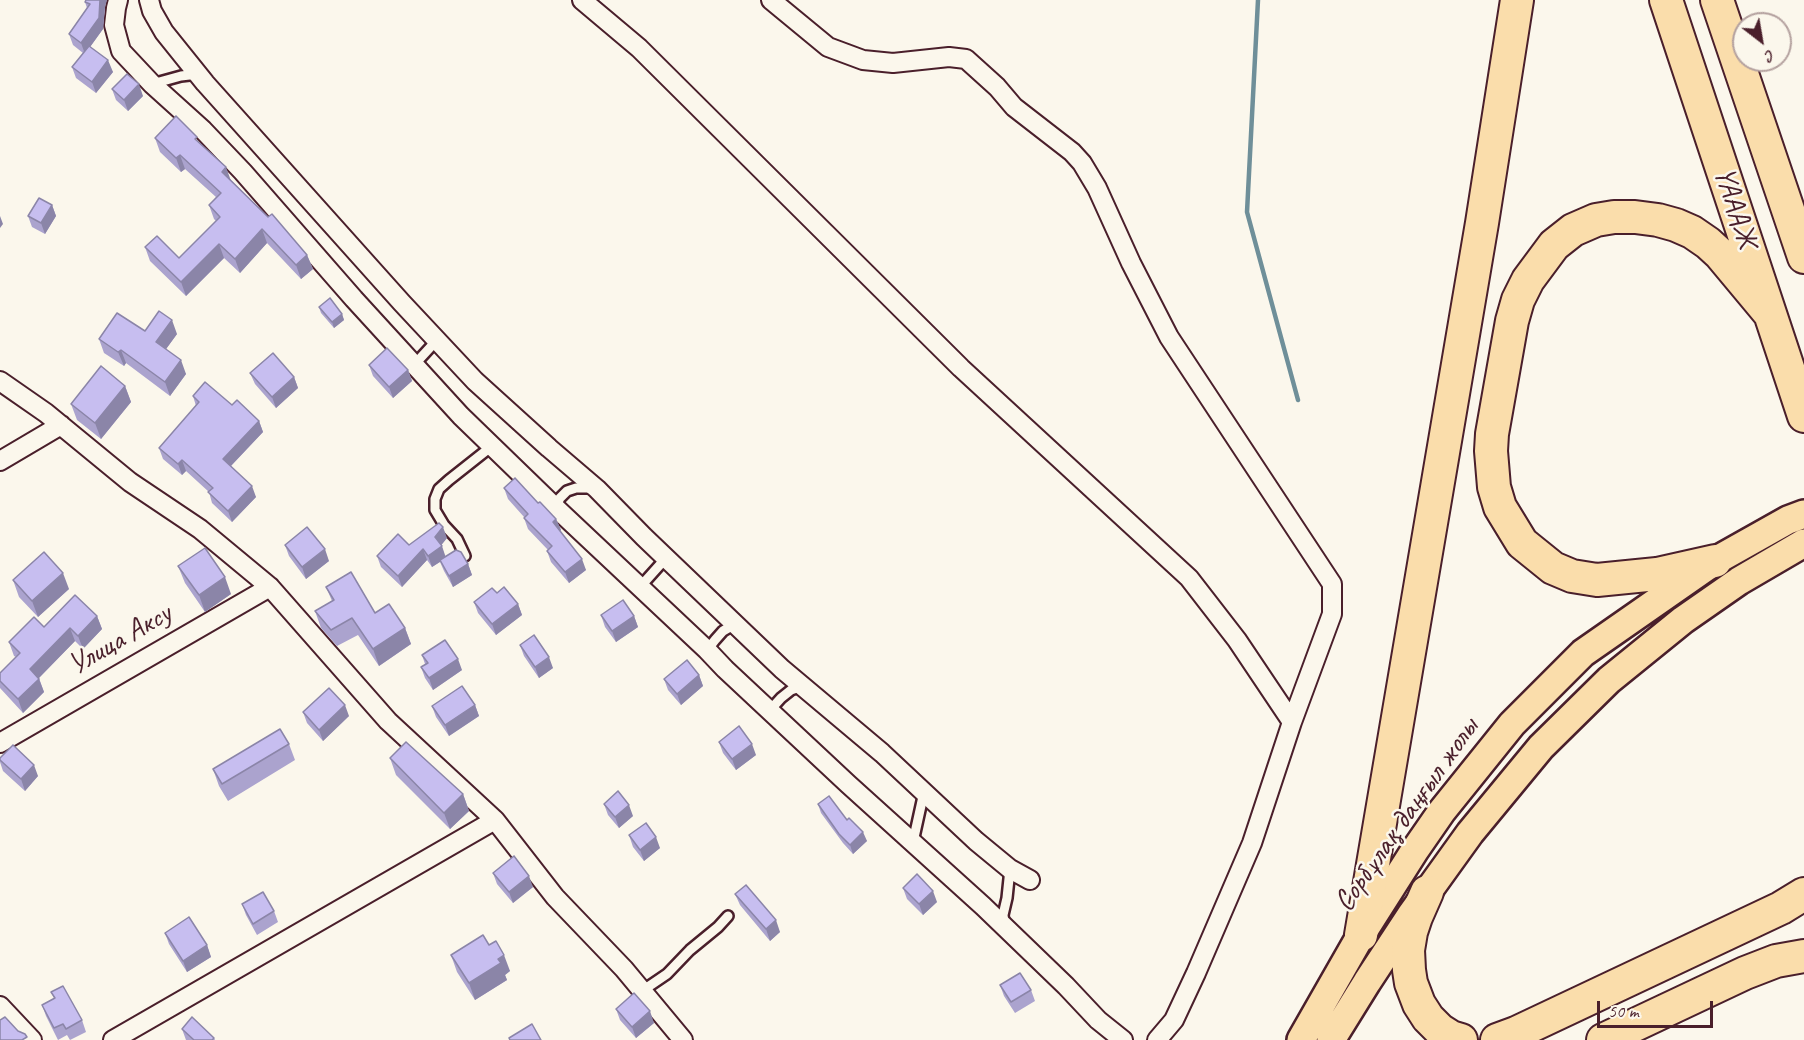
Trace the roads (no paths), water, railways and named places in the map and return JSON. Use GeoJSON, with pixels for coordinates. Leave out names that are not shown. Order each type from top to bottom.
{"type":"FeatureCollection","features":[{"type":"Feature","properties":{"kind":"highway"},"geometry":{"type":"LineString","coordinates":[[1361,935],[1482,223],[1517,0]]}},
{"type":"Feature","properties":{"kind":"highway","name":"ҮАААЖ"},"geometry":{"type":"LineString","coordinates":[[1666,0],[1804,416]]}},
{"type":"Feature","properties":{"kind":"highway","name":"ҮАААЖ"},"geometry":{"type":"LineString","coordinates":[[1717,0],[1804,257]]}},
{"type":"Feature","properties":{"kind":"highway"},"geometry":{"type":"LineString","coordinates":[[1715,561],[1658,574],[1597,580],[1572,576],[1553,568],[1522,543],[1500,507],[1491,471],[1492,434],[1512,321],[1518,300],[1528,280],[1554,244],[1574,230],[1596,220],[1614,217],[1658,220],[1692,232],[1720,254],[1770,314]]}},
{"type":"Feature","properties":{"kind":"highway"},"geometry":{"type":"LineString","coordinates":[[1427,892],[1416,917],[1410,941],[1411,983],[1419,1004],[1428,1018],[1440,1030],[1461,1040]]}},
{"type":"Feature","properties":{"kind":"highway"},"geometry":{"type":"LineString","coordinates":[[1497,1040],[1781,908],[1804,894]]}},
{"type":"Feature","properties":{"kind":"highway"},"geometry":{"type":"LineString","coordinates":[[1603,1040],[1744,973],[1776,961],[1804,956]]}},
{"type":"Feature","properties":{"kind":"main road","name":"Сорбұлақ даңғыл жолы"},"geometry":{"type":"LineString","coordinates":[[1301,1040],[1361,935],[1442,811],[1512,724],[1583,653],[1715,561],[1788,520],[1804,514]]}},
{"type":"Feature","properties":{"kind":"main road","name":"Сорбұлақ даңғыл жолы"},"geometry":{"type":"LineString","coordinates":[[1331,1040],[1427,892],[1470,833],[1541,747],[1609,680],[1683,620],[1738,581],[1804,543]]}},
{"type":"Feature","properties":{"kind":"main road"},"geometry":{"type":"LineString","coordinates":[[1343,966],[1359,960],[1367,971],[1367,982]]}},
{"type":"Feature","properties":{"kind":"street"},"geometry":{"type":"LineString","coordinates":[[118,0],[114,25],[121,51],[243,172],[414,365],[492,446],[777,717],[983,906],[1098,1020],[1123,1040]]}},
{"type":"Feature","properties":{"kind":"street"},"geometry":{"type":"LineString","coordinates":[[582,0],[639,48],[962,368],[1189,578],[1237,640],[1292,722]]}},
{"type":"Feature","properties":{"kind":"street"},"geometry":{"type":"LineString","coordinates":[[771,0],[828,47],[863,60],[893,63],[950,57],[966,59],[1014,106],[1072,152],[1082,163],[1097,188],[1131,263],[1169,338],[1332,584],[1332,614],[1292,722],[1252,843],[1174,1020],[1157,1040]]}},
{"type":"Feature","properties":{"kind":"street"},"geometry":{"type":"LineString","coordinates":[[147,4],[165,32],[198,74],[475,381],[597,489],[782,669],[882,753],[1010,870],[1030,880]]}},
{"type":"Feature","properties":{"kind":"street"},"geometry":{"type":"LineString","coordinates":[[0,381],[46,413],[130,482],[200,530],[270,587],[388,721],[495,820],[555,897],[624,969],[683,1040]]}},
{"type":"Feature","properties":{"kind":"street"},"geometry":{"type":"LineString","coordinates":[[0,461],[61,425]]}},
{"type":"Feature","properties":{"kind":"street","name":"Улица Аксу"},"geometry":{"type":"LineString","coordinates":[[0,743],[270,587]]}},
{"type":"Feature","properties":{"kind":"street"},"geometry":{"type":"LineString","coordinates":[[113,1040],[495,820]]}},
{"type":"Feature","properties":{"kind":"street"},"geometry":{"type":"LineString","coordinates":[[0,1006],[32,1040]]}},
{"type":"Feature","properties":{"kind":"lane"},"geometry":{"type":"LineString","coordinates":[[152,84],[198,74]]}},
{"type":"Feature","properties":{"kind":"lane"},"geometry":{"type":"LineString","coordinates":[[414,365],[437,340]]}},
{"type":"Feature","properties":{"kind":"lane"},"geometry":{"type":"LineString","coordinates":[[465,556],[457,539],[444,525],[435,510],[435,499],[439,489],[448,480],[492,446]]}},
{"type":"Feature","properties":{"kind":"lane"},"geometry":{"type":"LineString","coordinates":[[565,517],[556,506],[567,491],[576,488],[597,489]]}},
{"type":"Feature","properties":{"kind":"lane"},"geometry":{"type":"LineString","coordinates":[[640,587],[666,558]]}},
{"type":"Feature","properties":{"kind":"lane"},"geometry":{"type":"LineString","coordinates":[[711,653],[708,649],[715,640],[723,631],[735,624]]}},
{"type":"Feature","properties":{"kind":"lane"},"geometry":{"type":"LineString","coordinates":[[777,717],[771,709],[791,690],[802,686]]}},
{"type":"Feature","properties":{"kind":"lane"},"geometry":{"type":"LineString","coordinates":[[913,844],[924,792]]}},
{"type":"Feature","properties":{"kind":"lane"},"geometry":{"type":"LineString","coordinates":[[1004,928],[1003,915],[1010,870]]}},
{"type":"Feature","properties":{"kind":"lane"},"geometry":{"type":"LineString","coordinates":[[642,991],[667,974],[728,916]]}},
{"type":"Feature","properties":{"kind":"waterway"},"geometry":{"type":"LineString","coordinates":[[1258,0],[1247,212],[1298,400]]}}]}
